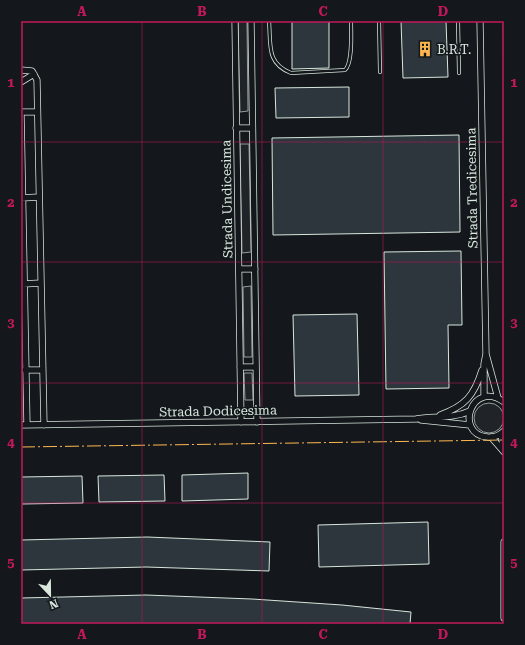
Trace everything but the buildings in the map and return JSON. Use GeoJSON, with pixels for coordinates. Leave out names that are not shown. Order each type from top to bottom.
{"type":"FeatureCollection","features":[{"type":"Feature","properties":{"kind":"street","name":"Strada Undicesima"},"geometry":{"type":"LineString","coordinates":[[235,21],[241,422]]}},
{"type":"Feature","properties":{"kind":"street","name":"Strada Undicesima"},"geometry":{"type":"LineString","coordinates":[[251,21],[257,422]]}},
{"type":"Feature","properties":{"kind":"street","name":"Strada Tredicesima"},"geometry":{"type":"LineString","coordinates":[[480,21],[486,354]]}},
{"type":"Feature","properties":{"kind":"street"},"geometry":{"type":"LineString","coordinates":[[21,70],[32,71],[37,80],[44,425]]}},
{"type":"Feature","properties":{"kind":"street"},"geometry":{"type":"LineString","coordinates":[[21,82],[34,74]]}},
{"type":"Feature","properties":{"kind":"street"},"geometry":{"type":"LineString","coordinates":[[24,425],[25,370],[21,198],[21,112],[37,112]]}},
{"type":"Feature","properties":{"kind":"street","name":"Strada Undicesima"},"geometry":{"type":"LineString","coordinates":[[236,128],[252,128]]}},
{"type":"Feature","properties":{"kind":"street"},"geometry":{"type":"LineString","coordinates":[[21,198],[39,198]]}},
{"type":"Feature","properties":{"kind":"street","name":"Strada Undicesima"},"geometry":{"type":"LineString","coordinates":[[239,269],[255,269]]}},
{"type":"Feature","properties":{"kind":"street"},"geometry":{"type":"LineString","coordinates":[[23,284],[41,284]]}},
{"type":"Feature","properties":{"kind":"street"},"geometry":{"type":"LineString","coordinates":[[436,416],[451,411],[466,401],[478,386],[486,354]]}},
{"type":"Feature","properties":{"kind":"street"},"geometry":{"type":"LineString","coordinates":[[486,354],[498,398]]}},
{"type":"Feature","properties":{"kind":"street"},"geometry":{"type":"LineString","coordinates":[[484,364],[484,397]]}},
{"type":"Feature","properties":{"kind":"street"},"geometry":{"type":"LineString","coordinates":[[240,367],[256,367]]}},
{"type":"Feature","properties":{"kind":"street"},"geometry":{"type":"LineString","coordinates":[[25,370],[42,370]]}},
{"type":"Feature","properties":{"kind":"street"},"geometry":{"type":"LineString","coordinates":[[504,402],[498,398],[490,396],[484,397],[476,401],[470,411],[470,425],[478,434],[491,437],[504,451]]}},
{"type":"Feature","properties":{"kind":"street"},"geometry":{"type":"LineString","coordinates":[[416,419],[436,416],[457,416],[470,411]]}},
{"type":"Feature","properties":{"kind":"street"},"geometry":{"type":"LineString","coordinates":[[416,419],[437,423],[470,425]]}},
{"type":"Feature","properties":{"kind":"street","name":"Strada Dodicesima"},"geometry":{"type":"LineString","coordinates":[[24,425],[416,419]]}},
{"type":"Feature","properties":{"kind":"street"},"geometry":{"type":"LineString","coordinates":[[491,437],[503,432],[504,451]]}},
{"type":"Feature","properties":{"kind":"street"},"geometry":{"type":"LineString","coordinates":[[504,542],[504,618]]}},
{"type":"Feature","properties":{"kind":"lane"},"geometry":{"type":"LineString","coordinates":[[270,21],[272,54],[274,62],[283,70],[291,73],[345,70],[348,67],[349,60],[351,21]]}},
{"type":"Feature","properties":{"kind":"lane"},"geometry":{"type":"LineString","coordinates":[[379,21],[380,72]]}},
{"type":"Feature","properties":{"kind":"lane"},"geometry":{"type":"LineString","coordinates":[[458,21],[459,73]]}},
{"type":"Feature","properties":{"kind":"shaded area"},"geometry":{"type":"Polygon","coordinates":[[[238,21],[247,21],[248,111],[240,112],[238,21]]]}},
{"type":"Feature","properties":{"kind":"shaded area"},"geometry":{"type":"Polygon","coordinates":[[[240,144],[249,144],[251,252],[242,253],[240,144]]]}},
{"type":"Feature","properties":{"kind":"shaded area"},"geometry":{"type":"Polygon","coordinates":[[[251,286],[252,357],[244,357],[243,287],[251,286]]]}},
{"type":"Feature","properties":{"kind":"shaded area"},"geometry":{"type":"Polygon","coordinates":[[[244,373],[252,373],[253,400],[245,400],[244,373]]]}},
{"type":"Feature","properties":{"kind":"shaded area"},"geometry":{"type":"Polygon","coordinates":[[[489,403],[500,407],[504,418],[500,429],[489,433],[478,429],[474,418],[478,407],[489,403]]]}},
{"type":"Feature","properties":{"kind":"waterway"},"geometry":{"type":"LineString","coordinates":[[503,21],[504,81]]}},
{"type":"Feature","properties":{"kind":"waterway"},"geometry":{"type":"LineString","coordinates":[[504,96],[504,103]]}},
{"type":"Feature","properties":{"kind":"power"},"geometry":{"type":"LineString","coordinates":[[21,447],[504,440]]}},
{"type":"Feature","properties":{"kind":"place","name":"B.R.T."},"geometry":{"type":"Point","coordinates":[425,49]}}]}
